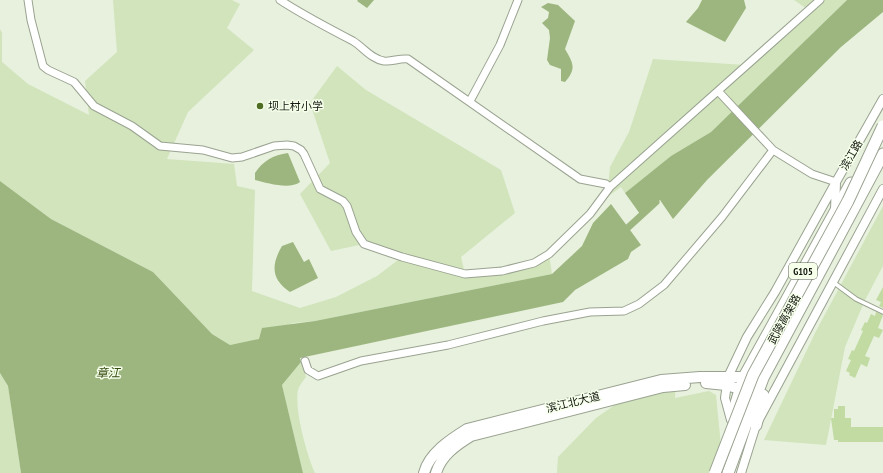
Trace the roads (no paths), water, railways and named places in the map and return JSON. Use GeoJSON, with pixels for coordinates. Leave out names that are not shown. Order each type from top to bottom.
{"type":"FeatureCollection","features":[{"type":"Feature","properties":{"kind":"highway","name":"G105"},"geometry":{"type":"LineString","coordinates":[[731,421],[744,377],[883,125]]}},
{"type":"Feature","properties":{"kind":"highway","name":"武陵高架路"},"geometry":{"type":"LineString","coordinates":[[716,473],[753,375],[848,201],[883,125]]}},
{"type":"Feature","properties":{"kind":"highway","name":"G105"},"geometry":{"type":"LineString","coordinates":[[756,425],[766,386],[847,222],[883,154]]}},
{"type":"Feature","properties":{"kind":"highway","name":"武陵高架路"},"geometry":{"type":"LineString","coordinates":[[728,473],[763,378],[883,154]]}},
{"type":"Feature","properties":{"kind":"main road","name":"滨江北大道"},"geometry":{"type":"LineString","coordinates":[[424,473],[433,456],[444,445],[467,428],[661,380],[700,377],[727,381],[740,389]]}},
{"type":"Feature","properties":{"kind":"main road","name":"滨江北大道"},"geometry":{"type":"LineString","coordinates":[[436,473],[445,456],[456,445],[471,436],[662,387],[727,381],[744,377]]}},
{"type":"Feature","properties":{"kind":"street"},"geometry":{"type":"LineString","coordinates":[[28,0],[31,20],[43,66],[48,70],[74,82],[94,106],[132,126],[160,146],[203,150],[232,158],[242,158],[274,146],[294,146],[301,150],[304,154],[320,189],[342,201],[347,206],[359,238],[364,244],[402,257],[465,274],[502,271],[534,263],[549,254],[585,219],[610,187],[762,50],[820,0]]}},
{"type":"Feature","properties":{"kind":"street"},"geometry":{"type":"LineString","coordinates":[[280,0],[303,15],[354,42],[382,61],[391,61],[400,58],[408,59],[470,101],[525,142],[580,178],[606,184],[610,187]]}},
{"type":"Feature","properties":{"kind":"street"},"geometry":{"type":"LineString","coordinates":[[470,101],[500,45],[518,0]]}},
{"type":"Feature","properties":{"kind":"street"},"geometry":{"type":"LineString","coordinates":[[716,473],[731,421],[725,398],[727,381],[747,337],[775,292],[836,182],[812,174],[774,150],[718,91]]}},
{"type":"Feature","properties":{"kind":"street","name":"滨江路"},"geometry":{"type":"LineString","coordinates":[[834,214],[836,182],[883,100]]}},
{"type":"Feature","properties":{"kind":"street"},"geometry":{"type":"LineString","coordinates":[[305,361],[308,370],[318,376],[361,361],[448,346],[543,321],[590,312],[624,311],[634,307],[664,285],[722,216],[774,150]]}},
{"type":"Feature","properties":{"kind":"street"},"geometry":{"type":"LineString","coordinates":[[742,473],[756,425],[883,189]]}},
{"type":"Feature","properties":{"kind":"lane"},"geometry":{"type":"LineString","coordinates":[[833,282],[856,299],[883,312]]}},
{"type":"Feature","properties":{"kind":"water"},"geometry":{"type":"Polygon","coordinates":[[[374,0],[367,8],[357,1],[374,0]]]}},
{"type":"Feature","properties":{"kind":"water"},"geometry":{"type":"Polygon","coordinates":[[[702,0],[744,0],[746,8],[725,42],[686,22],[698,8],[702,0]]]}},
{"type":"Feature","properties":{"kind":"water"},"geometry":{"type":"Polygon","coordinates":[[[847,0],[883,0],[883,12],[841,47],[707,180],[673,219],[660,200],[640,214],[625,193],[671,156],[711,132],[847,0]]]}},
{"type":"Feature","properties":{"kind":"water"},"geometry":{"type":"Polygon","coordinates":[[[548,3],[558,5],[575,21],[565,49],[572,62],[572,69],[565,82],[561,81],[561,69],[550,65],[547,60],[550,38],[549,30],[542,23],[548,18],[549,12],[541,7],[548,3]]]}},
{"type":"Feature","properties":{"kind":"water"},"geometry":{"type":"Polygon","coordinates":[[[288,153],[300,182],[285,186],[255,180],[255,173],[261,165],[273,157],[288,153]]]}},
{"type":"Feature","properties":{"kind":"water","name":"章江"},"geometry":{"type":"Polygon","coordinates":[[[0,181],[51,219],[153,272],[212,334],[230,345],[259,339],[262,328],[315,321],[552,274],[582,246],[593,223],[611,204],[641,245],[631,252],[628,259],[575,290],[563,302],[300,358],[301,362],[282,385],[303,473],[21,473],[8,386],[0,373],[0,181]]]}},
{"type":"Feature","properties":{"kind":"water"},"geometry":{"type":"Polygon","coordinates":[[[293,242],[304,262],[309,259],[318,278],[290,292],[279,282],[276,277],[275,265],[278,253],[282,246],[293,242]]]}},
{"type":"Feature","properties":{"kind":"waterway"},"geometry":{"type":"LineString","coordinates":[[622,233],[656,202]]}},
{"type":"Feature","properties":{"kind":"place","name":"坝上村小学"},"geometry":{"type":"Point","coordinates":[260,106]}}]}
